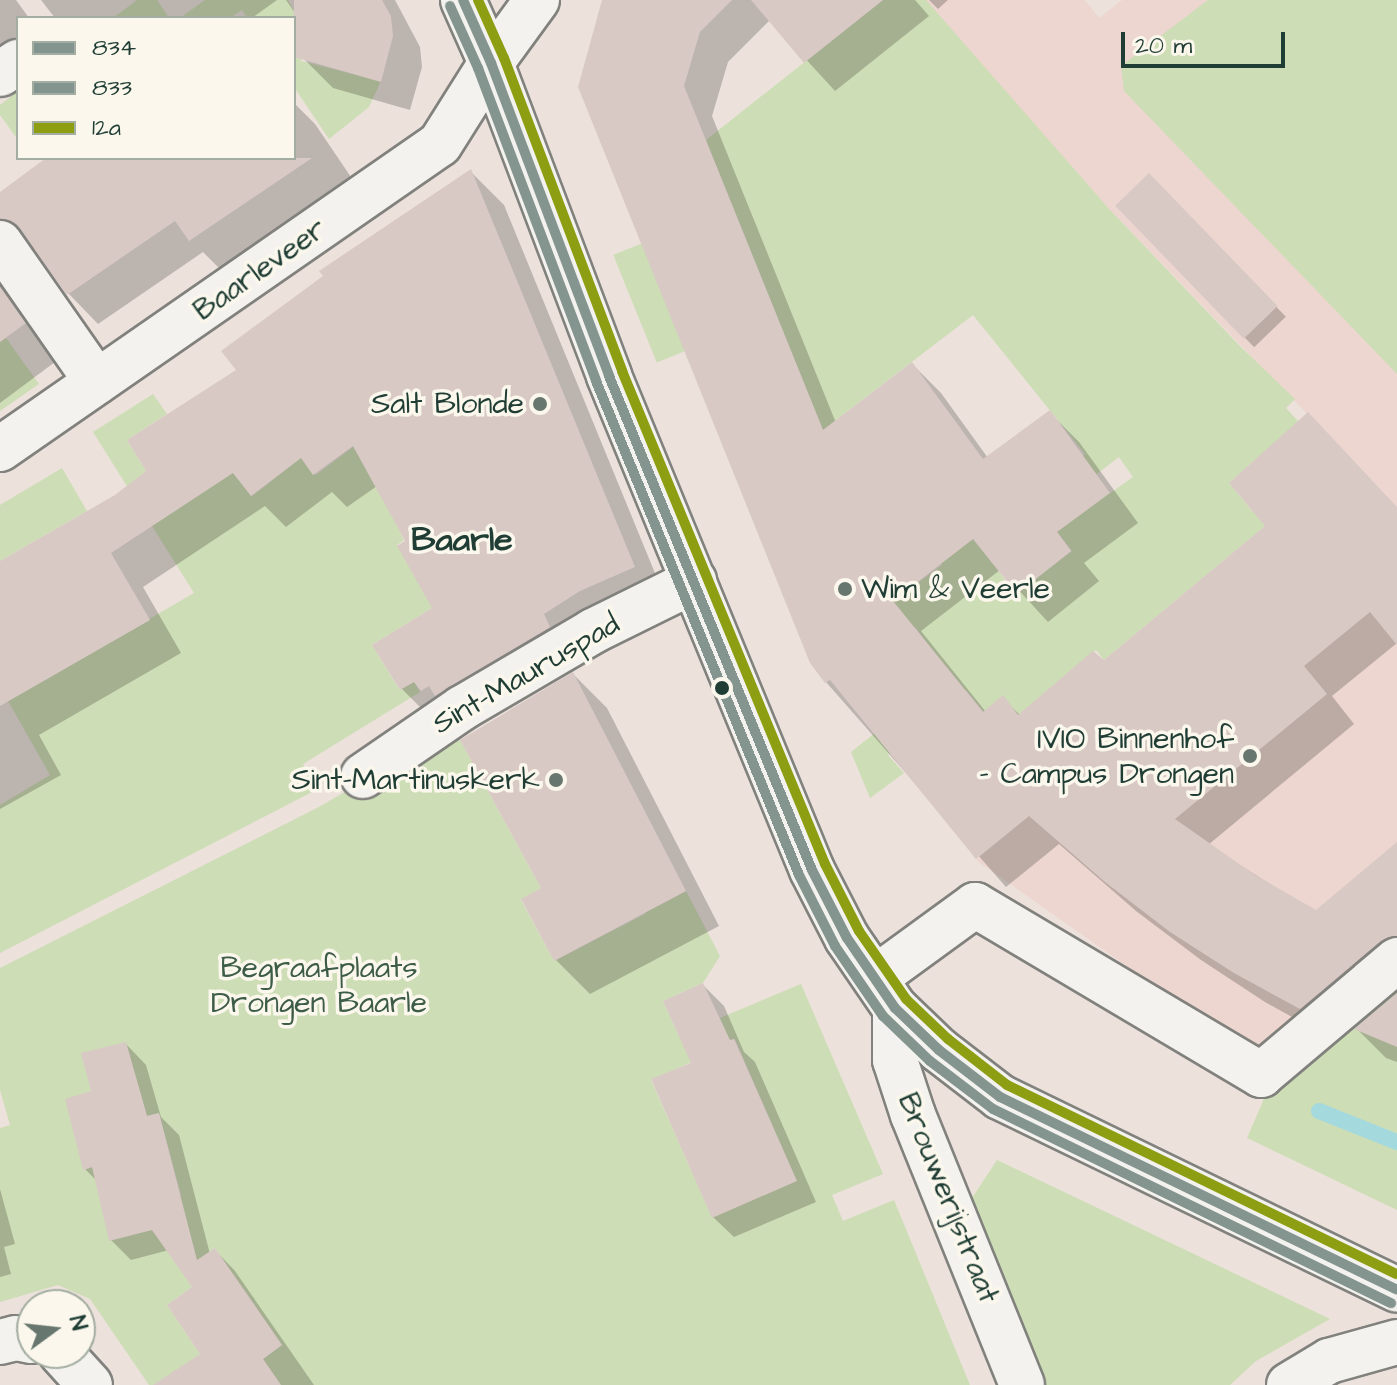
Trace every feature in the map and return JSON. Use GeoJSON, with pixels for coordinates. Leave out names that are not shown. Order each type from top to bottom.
{"type":"FeatureCollection","features":[{"type":"Feature","properties":{"kind":"main road"},"geometry":{"type":"LineString","coordinates":[[463,0],[491,63],[609,376],[812,870],[847,938],[885,993],[939,1050],[1000,1097],[1397,1290]]}},
{"type":"Feature","properties":{"kind":"main road","name":"Baarleveer"},"geometry":{"type":"LineString","coordinates":[[0,449],[440,144],[491,63],[537,0]]}},
{"type":"Feature","properties":{"kind":"main road"},"geometry":{"type":"LineString","coordinates":[[0,243],[86,390]]}},
{"type":"Feature","properties":{"kind":"main road"},"geometry":{"type":"LineString","coordinates":[[0,294],[86,390]]}},
{"type":"Feature","properties":{"kind":"main road","name":"Sint-Mauruspad"},"geometry":{"type":"LineString","coordinates":[[363,776],[475,700],[593,631],[694,581]]}},
{"type":"Feature","properties":{"kind":"main road"},"geometry":{"type":"LineString","coordinates":[[885,993],[975,905],[1261,1075],[1397,960]]}},
{"type":"Feature","properties":{"kind":"main road","name":"Brouwerijstraat"},"geometry":{"type":"LineString","coordinates":[[885,993],[895,1060],[913,1115],[1022,1385]]}},
{"type":"Feature","properties":{"kind":"main road"},"geometry":{"type":"LineString","coordinates":[[1289,1385],[1329,1361],[1397,1342]]}},
{"type":"Feature","properties":{"kind":"main road"},"geometry":{"type":"LineString","coordinates":[[76,1369],[90,1385]]}},
{"type":"Feature","properties":{"kind":"shaded area"},"geometry":{"type":"Polygon","coordinates":[[[923,0],[1085,0],[1099,18],[1122,0],[1397,0],[1397,507],[1111,211],[923,0]]]}},
{"type":"Feature","properties":{"kind":"shaded area","name":"IVIO Binnenhof - Campus Drongen"},"geometry":{"type":"Polygon","coordinates":[[[1397,510],[1397,972],[1276,1071],[976,860],[1397,510]]]}},
{"type":"Feature","properties":{"kind":"green space"},"geometry":{"type":"Polygon","coordinates":[[[137,0],[157,0],[168,16],[116,16],[137,0]]]}},
{"type":"Feature","properties":{"kind":"green space"},"geometry":{"type":"Polygon","coordinates":[[[205,0],[288,0],[308,36],[301,61],[381,81],[369,107],[329,139],[296,90],[296,16],[246,16],[242,10],[233,16],[183,16],[205,0]]]}},
{"type":"Feature","properties":{"kind":"green space"},"geometry":{"type":"Polygon","coordinates":[[[883,0],[926,0],[1111,211],[1295,399],[1286,408],[1298,421],[1294,426],[1348,457],[1104,660],[1096,650],[1059,681],[1027,725],[1003,697],[984,712],[966,690],[888,755],[904,773],[870,798],[851,752],[950,673],[915,627],[897,626],[884,608],[942,565],[900,504],[970,541],[974,539],[1016,594],[1072,551],[1030,496],[1085,454],[973,315],[823,430],[706,140],[883,0]],[[1119,457],[1094,476],[1109,494],[1133,477],[1119,457]],[[1257,458],[1229,483],[1253,512],[1283,488],[1257,458]]]}},
{"type":"Feature","properties":{"kind":"green space"},"geometry":{"type":"Polygon","coordinates":[[[1208,0],[1397,0],[1397,374],[1124,91],[1121,66],[1208,0]]]}},
{"type":"Feature","properties":{"kind":"green space"},"geometry":{"type":"Polygon","coordinates":[[[16,93],[16,137],[0,115],[0,105],[16,93]]]}},
{"type":"Feature","properties":{"kind":"green space"},"geometry":{"type":"Polygon","coordinates":[[[643,243],[686,351],[657,363],[613,255],[643,243]]]}},
{"type":"Feature","properties":{"kind":"green space"},"geometry":{"type":"Polygon","coordinates":[[[6,338],[39,384],[0,411],[0,342],[6,338]]]}},
{"type":"Feature","properties":{"kind":"green space"},"geometry":{"type":"Polygon","coordinates":[[[153,394],[167,414],[127,440],[146,471],[144,473],[233,473],[252,496],[302,457],[316,475],[357,444],[404,540],[397,545],[417,579],[510,560],[372,645],[399,689],[413,680],[420,692],[303,764],[316,790],[0,953],[0,805],[50,775],[8,701],[194,593],[93,432],[153,394]]]}},
{"type":"Feature","properties":{"kind":"green space"},"geometry":{"type":"Polygon","coordinates":[[[62,468],[87,511],[0,561],[0,505],[62,468]]]}},
{"type":"Feature","properties":{"kind":"green space","name":"Begraafplaats Drongen Baarle"},"geometry":{"type":"Polygon","coordinates":[[[454,729],[541,888],[521,900],[554,961],[645,914],[647,905],[658,906],[686,891],[720,956],[703,983],[663,1001],[677,1032],[699,1059],[651,1080],[712,1217],[783,1150],[735,1039],[729,1041],[720,1018],[801,984],[883,1174],[832,1195],[843,1221],[894,1200],[970,1385],[269,1385],[277,1379],[263,1359],[282,1345],[215,1248],[182,1271],[192,1287],[167,1305],[200,1354],[189,1362],[205,1385],[149,1385],[96,1308],[96,1289],[67,1289],[58,1285],[44,1289],[16,1289],[16,1297],[0,1302],[0,1128],[10,1125],[0,1090],[0,968],[317,808],[454,729]],[[126,1043],[82,1053],[91,1091],[70,1098],[84,1170],[96,1166],[109,1240],[161,1227],[181,1195],[159,1113],[147,1116],[126,1043]]]}},
{"type":"Feature","properties":{"kind":"green space"},"geometry":{"type":"Polygon","coordinates":[[[1397,972],[1397,1210],[1247,1138],[1276,1071],[1397,972]]]}},
{"type":"Feature","properties":{"kind":"green space"},"geometry":{"type":"Polygon","coordinates":[[[997,1160],[1330,1319],[1256,1361],[1230,1385],[1044,1385],[970,1201],[997,1160]]]}},
{"type":"Feature","properties":{"kind":"building"},"geometry":{"type":"Polygon","coordinates":[[[294,0],[382,0],[391,16],[393,36],[381,82],[296,58],[294,0]]]}},
{"type":"Feature","properties":{"kind":"building"},"geometry":{"type":"Polygon","coordinates":[[[602,0],[732,0],[700,32],[684,86],[823,430],[912,362],[983,459],[1050,410],[1110,493],[1057,532],[1071,551],[1017,594],[973,539],[893,601],[983,712],[1003,695],[1018,715],[1093,651],[1104,660],[1265,526],[1229,483],[1308,412],[1397,507],[1397,645],[1370,612],[1304,666],[1327,694],[1175,819],[1255,875],[1316,910],[1397,842],[1397,936],[1381,941],[1300,1009],[1234,973],[1170,932],[1105,882],[1029,816],[976,859],[830,680],[825,683],[810,663],[578,87],[602,0]]]}},
{"type":"Feature","properties":{"kind":"building"},"geometry":{"type":"Polygon","coordinates":[[[751,0],[883,0],[804,63],[751,0]]]}},
{"type":"Feature","properties":{"kind":"building"},"geometry":{"type":"Polygon","coordinates":[[[312,158],[189,241],[175,221],[67,295],[20,229],[11,221],[0,218],[0,192],[43,160],[312,158]]]}},
{"type":"Feature","properties":{"kind":"building"},"geometry":{"type":"Polygon","coordinates":[[[471,169],[635,567],[580,591],[544,614],[550,627],[435,696],[429,686],[421,691],[414,682],[400,690],[372,645],[432,608],[397,546],[405,541],[353,446],[313,475],[301,458],[251,496],[233,473],[111,553],[150,620],[0,706],[0,561],[115,495],[146,471],[127,440],[236,370],[221,351],[323,276],[319,271],[471,169]]]}},
{"type":"Feature","properties":{"kind":"building"},"geometry":{"type":"Polygon","coordinates":[[[1149,173],[1278,306],[1244,339],[1115,206],[1149,173]]]}},
{"type":"Feature","properties":{"kind":"building"},"geometry":{"type":"Polygon","coordinates":[[[0,287],[26,323],[0,342],[0,287]]]}},
{"type":"Feature","properties":{"kind":"building","name":"Sint-Martinuskerk"},"geometry":{"type":"Polygon","coordinates":[[[573,672],[686,891],[554,961],[521,899],[541,888],[460,740],[573,672]]]}},
{"type":"Feature","properties":{"kind":"building"},"geometry":{"type":"Polygon","coordinates":[[[703,983],[730,1040],[734,1039],[797,1181],[712,1218],[651,1079],[691,1063],[663,1001],[703,983]]]}},
{"type":"Feature","properties":{"kind":"building"},"geometry":{"type":"Polygon","coordinates":[[[1397,993],[1397,1047],[1354,1029],[1397,993]]]}},
{"type":"Feature","properties":{"kind":"building"},"geometry":{"type":"Polygon","coordinates":[[[126,1042],[147,1116],[159,1113],[197,1260],[215,1248],[282,1345],[263,1359],[281,1385],[153,1385],[200,1354],[167,1305],[192,1287],[152,1230],[109,1241],[92,1167],[83,1170],[65,1099],[91,1091],[81,1053],[126,1042]]]}},
{"type":"Feature","properties":{"kind":"waterway"},"geometry":{"type":"LineString","coordinates":[[1319,1111],[1397,1142]]}},
{"type":"Feature","properties":{"kind":"transit line","name":"834"},"geometry":{"type":"LineString","coordinates":[[463,0],[491,63],[609,376],[812,870],[847,938],[895,1008],[939,1050],[1000,1097],[1397,1290]]}},
{"type":"Feature","properties":{"kind":"transit line","name":"12a"},"geometry":{"type":"LineString","coordinates":[[478,0],[504,58],[622,371],[825,864],[859,931],[906,999],[948,1039],[1007,1085],[1397,1274]]}},
{"type":"Feature","properties":{"kind":"transit line","name":"833"},"geometry":{"type":"LineString","coordinates":[[450,6],[478,68],[596,381],[799,875],[835,946],[883,1016],[930,1061],[993,1109],[1391,1303]]}},
{"type":"Feature","properties":{"kind":"place","name":"Salt Blonde"},"geometry":{"type":"Point","coordinates":[540,404]}},
{"type":"Feature","properties":{"kind":"place","name":"Wim & Veerle"},"geometry":{"type":"Point","coordinates":[845,589]}},
{"type":"Feature","properties":{"kind":"place","name":"IVIO Binnenhof - Campus Drongen"},"geometry":{"type":"Point","coordinates":[1250,756]}},
{"type":"Feature","properties":{"kind":"place","name":"Sint-Martinuskerk"},"geometry":{"type":"Point","coordinates":[556,780]}},
{"type":"Feature","properties":{"kind":"district","name":"Baarle"},"geometry":{"type":"Point","coordinates":[462,541]}}]}
